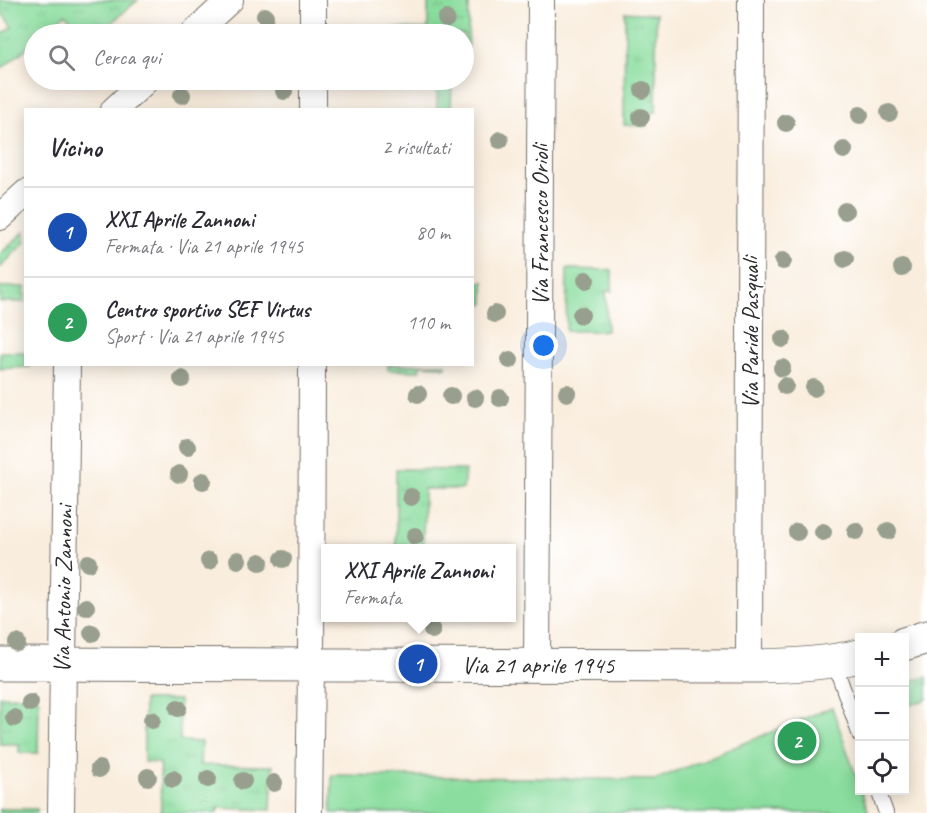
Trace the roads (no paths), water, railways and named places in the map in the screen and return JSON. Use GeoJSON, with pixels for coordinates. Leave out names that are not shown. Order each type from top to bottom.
{"type":"FeatureCollection","features":[{"type":"Feature","properties":{"kind":"street"},"geometry":{"type":"LineString","coordinates":[[204,24],[230,0]]}},
{"type":"Feature","properties":{"kind":"street"},"geometry":{"type":"LineString","coordinates":[[313,0],[313,24]]}},
{"type":"Feature","properties":{"kind":"street","name":"Via Francesco Orioli"},"geometry":{"type":"LineString","coordinates":[[537,665],[541,0]]}},
{"type":"Feature","properties":{"kind":"street","name":"Via Paride Pasquali"},"geometry":{"type":"LineString","coordinates":[[749,666],[751,0]]}},
{"type":"Feature","properties":{"kind":"street"},"geometry":{"type":"LineString","coordinates":[[116,108],[135,90]]}},
{"type":"Feature","properties":{"kind":"street"},"geometry":{"type":"LineString","coordinates":[[313,90],[313,108]]}},
{"type":"Feature","properties":{"kind":"street"},"geometry":{"type":"LineString","coordinates":[[0,217],[24,195]]}},
{"type":"Feature","properties":{"kind":"street","name":"Via Antonio Zannoni"},"geometry":{"type":"LineString","coordinates":[[61,813],[67,366]]}},
{"type":"Feature","properties":{"kind":"street"},"geometry":{"type":"LineString","coordinates":[[309,813],[312,366]]}},
{"type":"Feature","properties":{"kind":"street"},"geometry":{"type":"LineString","coordinates":[[909,642],[927,637]]}},
{"type":"Feature","properties":{"kind":"street","name":"Via 21 aprile 1945"},"geometry":{"type":"LineString","coordinates":[[0,664],[791,666],[847,659]]}},
{"type":"Feature","properties":{"kind":"lane"},"geometry":{"type":"LineString","coordinates":[[847,659],[855,706]]}},
{"type":"Feature","properties":{"kind":"lane"},"geometry":{"type":"LineString","coordinates":[[880,795],[886,813]]}},
{"type":"Feature","properties":{"kind":"place","name":"XXI Aprile Zannoni"},"geometry":{"type":"Point","coordinates":[418,664]}},
{"type":"Feature","properties":{"kind":"place","name":"Centro sportivo SEF Virtus"},"geometry":{"type":"Point","coordinates":[797,741]}}]}
